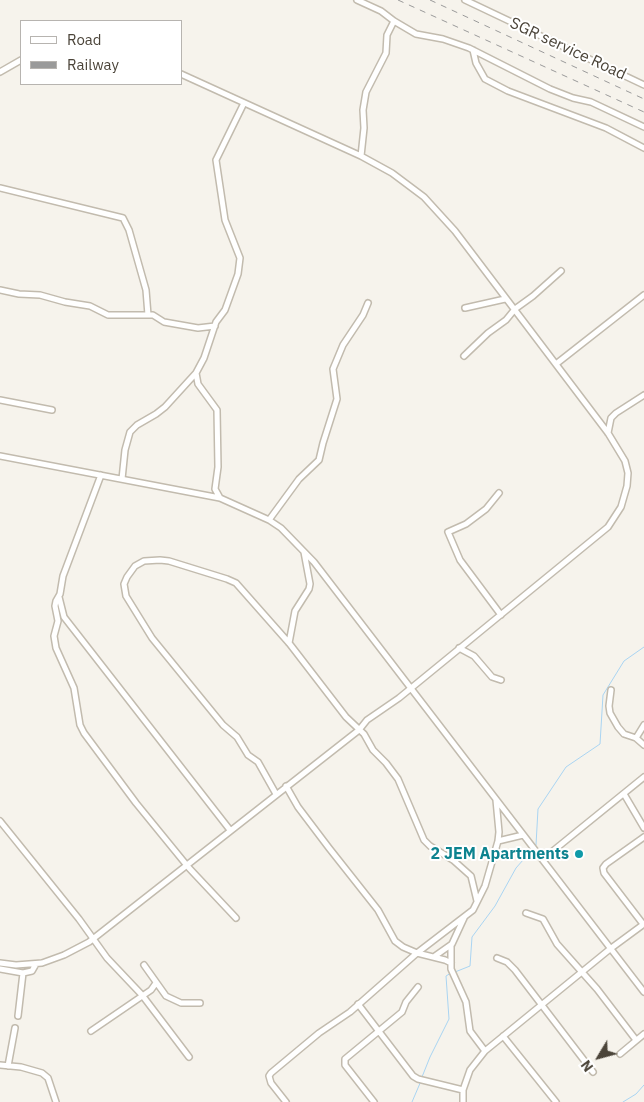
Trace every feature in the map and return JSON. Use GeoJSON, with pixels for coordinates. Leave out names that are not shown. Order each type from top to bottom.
{"type":"FeatureCollection","features":[{"type":"Feature","properties":{"kind":"street"},"geometry":{"type":"LineString","coordinates":[[357,0],[375,8],[416,34],[443,39],[472,50],[550,89],[573,98],[591,102],[644,127]]}},
{"type":"Feature","properties":{"kind":"street","name":"SGR service Road"},"geometry":{"type":"LineString","coordinates":[[465,0],[644,85]]}},
{"type":"Feature","properties":{"kind":"street"},"geometry":{"type":"LineString","coordinates":[[360,156],[366,92],[386,53],[387,35],[394,21]]}},
{"type":"Feature","properties":{"kind":"street"},"geometry":{"type":"LineString","coordinates":[[472,50],[476,63],[485,79],[508,91],[606,128],[644,148]]}},
{"type":"Feature","properties":{"kind":"street"},"geometry":{"type":"LineString","coordinates":[[0,72],[20,61]]}},
{"type":"Feature","properties":{"kind":"street"},"geometry":{"type":"LineString","coordinates":[[0,963],[16,965],[36,964],[64,955],[93,939],[359,730],[367,720],[410,688],[608,527],[621,507],[627,486],[628,473],[625,461],[608,433],[455,232],[424,197],[392,173],[360,156],[182,74]]}},
{"type":"Feature","properties":{"kind":"street"},"geometry":{"type":"LineString","coordinates":[[122,479],[130,432],[137,424],[156,414],[165,406],[196,373],[204,358],[214,326],[225,310],[238,278],[240,258],[225,220],[216,160],[244,102]]}},
{"type":"Feature","properties":{"kind":"street"},"geometry":{"type":"LineString","coordinates":[[0,188],[123,218],[129,230],[146,290],[148,315]]}},
{"type":"Feature","properties":{"kind":"street"},"geometry":{"type":"LineString","coordinates":[[464,356],[488,333],[506,320],[515,309],[561,271]]}},
{"type":"Feature","properties":{"kind":"street"},"geometry":{"type":"LineString","coordinates":[[0,290],[19,294],[40,295],[90,306],[108,315],[148,315],[164,322],[198,328],[214,326]]}},
{"type":"Feature","properties":{"kind":"street"},"geometry":{"type":"LineString","coordinates":[[556,364],[644,295]]}},
{"type":"Feature","properties":{"kind":"street"},"geometry":{"type":"LineString","coordinates":[[465,308],[505,299]]}},
{"type":"Feature","properties":{"kind":"street"},"geometry":{"type":"LineString","coordinates":[[269,520],[299,479],[319,460],[337,399],[332,370],[343,345],[364,315],[368,303]]}},
{"type":"Feature","properties":{"kind":"street"},"geometry":{"type":"LineString","coordinates":[[196,373],[198,384],[216,410],[218,467],[215,489],[220,498]]}},
{"type":"Feature","properties":{"kind":"street"},"geometry":{"type":"LineString","coordinates":[[608,433],[611,418],[644,395]]}},
{"type":"Feature","properties":{"kind":"street"},"geometry":{"type":"LineString","coordinates":[[0,400],[52,410]]}},
{"type":"Feature","properties":{"kind":"street"},"geometry":{"type":"LineString","coordinates":[[0,456],[220,498],[269,520],[281,528],[304,551],[644,992]]}},
{"type":"Feature","properties":{"kind":"street"},"geometry":{"type":"LineString","coordinates":[[101,475],[63,576],[56,604],[58,621],[54,642],[74,688],[81,728],[136,803],[186,865],[236,918]]}},
{"type":"Feature","properties":{"kind":"street"},"geometry":{"type":"LineString","coordinates":[[499,492],[486,509],[466,524],[448,532],[460,560],[501,615]]}},
{"type":"Feature","properties":{"kind":"street"},"geometry":{"type":"LineString","coordinates":[[289,643],[295,611],[309,589],[310,584],[304,551]]}},
{"type":"Feature","properties":{"kind":"street"},"geometry":{"type":"LineString","coordinates":[[276,794],[261,767],[248,755],[237,737],[223,725],[152,638],[126,596],[124,584],[127,577],[136,566],[144,561],[160,560],[236,583],[289,643],[346,717],[367,738],[373,750],[402,784],[424,840],[430,846],[453,860],[471,876],[477,901]]}},
{"type":"Feature","properties":{"kind":"street"},"geometry":{"type":"LineString","coordinates":[[59,597],[62,612],[69,624],[230,830]]}},
{"type":"Feature","properties":{"kind":"street"},"geometry":{"type":"LineString","coordinates":[[459,648],[474,656],[492,677],[501,680]]}},
{"type":"Feature","properties":{"kind":"street"},"geometry":{"type":"LineString","coordinates":[[611,690],[610,713],[621,732],[636,738],[644,745]]}},
{"type":"Feature","properties":{"kind":"street"},"geometry":{"type":"LineString","coordinates":[[636,738],[644,725]]}},
{"type":"Feature","properties":{"kind":"street"},"geometry":{"type":"LineString","coordinates":[[543,859],[644,777]]}},
{"type":"Feature","properties":{"kind":"street"},"geometry":{"type":"LineString","coordinates":[[286,786],[298,807],[378,910],[394,941],[417,953],[435,956],[451,963]]}},
{"type":"Feature","properties":{"kind":"street"},"geometry":{"type":"LineString","coordinates":[[624,794],[644,828]]}},
{"type":"Feature","properties":{"kind":"street"},"geometry":{"type":"LineString","coordinates":[[286,1102],[271,1083],[269,1076],[271,1072],[473,910],[485,886],[498,841],[496,799]]}},
{"type":"Feature","properties":{"kind":"street"},"geometry":{"type":"LineString","coordinates":[[0,821],[69,906],[107,958],[142,995],[189,1057]]}},
{"type":"Feature","properties":{"kind":"street"},"geometry":{"type":"LineString","coordinates":[[498,841],[523,835]]}},
{"type":"Feature","properties":{"kind":"street"},"geometry":{"type":"LineString","coordinates":[[463,1102],[464,1090],[470,1070],[485,1051],[610,949],[644,924],[604,873],[603,868],[644,837]]}},
{"type":"Feature","properties":{"kind":"street"},"geometry":{"type":"LineString","coordinates":[[526,912],[543,919],[557,944],[636,1040]]}},
{"type":"Feature","properties":{"kind":"street"},"geometry":{"type":"LineString","coordinates":[[435,956],[454,941],[464,918]]}},
{"type":"Feature","properties":{"kind":"street"},"geometry":{"type":"LineString","coordinates":[[450,946],[453,973],[466,1002],[470,1031],[485,1051]]}},
{"type":"Feature","properties":{"kind":"street"},"geometry":{"type":"LineString","coordinates":[[497,958],[507,962],[593,1072]]}},
{"type":"Feature","properties":{"kind":"street"},"geometry":{"type":"LineString","coordinates":[[0,969],[23,973],[32,971],[36,964]]}},
{"type":"Feature","properties":{"kind":"street"},"geometry":{"type":"LineString","coordinates":[[144,965],[156,984],[170,999],[186,1003],[200,1002]]}},
{"type":"Feature","properties":{"kind":"street"},"geometry":{"type":"LineString","coordinates":[[18,1016],[23,973]]}},
{"type":"Feature","properties":{"kind":"street"},"geometry":{"type":"LineString","coordinates":[[91,1032],[154,988],[156,984]]}},
{"type":"Feature","properties":{"kind":"street"},"geometry":{"type":"LineString","coordinates":[[374,1102],[344,1062],[345,1059],[402,1012],[406,1002],[418,987]]}},
{"type":"Feature","properties":{"kind":"street"},"geometry":{"type":"LineString","coordinates":[[358,1004],[380,1030],[413,1076],[418,1079],[464,1090]]}},
{"type":"Feature","properties":{"kind":"street"},"geometry":{"type":"LineString","coordinates":[[8,1066],[15,1028]]}},
{"type":"Feature","properties":{"kind":"street"},"geometry":{"type":"LineString","coordinates":[[620,1054],[644,1034]]}},
{"type":"Feature","properties":{"kind":"street"},"geometry":{"type":"LineString","coordinates":[[503,1036],[556,1102]]}},
{"type":"Feature","properties":{"kind":"street"},"geometry":{"type":"LineString","coordinates":[[0,1064],[39,1071],[46,1076],[56,1102]]}},
{"type":"Feature","properties":{"kind":"waterway"},"geometry":{"type":"LineString","coordinates":[[536,845],[538,809],[566,767],[600,744],[603,695],[624,661],[644,647]]}},
{"type":"Feature","properties":{"kind":"waterway"},"geometry":{"type":"LineString","coordinates":[[455,972],[470,966],[472,937],[495,906],[516,868],[531,851]]}},
{"type":"Feature","properties":{"kind":"waterway"},"geometry":{"type":"LineString","coordinates":[[422,1077],[449,1019],[446,976],[451,973]]}},
{"type":"Feature","properties":{"kind":"waterway"},"geometry":{"type":"LineString","coordinates":[[412,1102],[421,1081]]}},
{"type":"Feature","properties":{"kind":"waterway"},"geometry":{"type":"LineString","coordinates":[[623,1102],[636,1094],[644,1085]]}},
{"type":"Feature","properties":{"kind":"railway"},"geometry":{"type":"LineString","coordinates":[[398,0],[644,112]]}},
{"type":"Feature","properties":{"kind":"railway"},"geometry":{"type":"LineString","coordinates":[[430,0],[644,99]]}},
{"type":"Feature","properties":{"kind":"place","name":"2 JEM Apartments"},"geometry":{"type":"Point","coordinates":[579,854]}}]}
